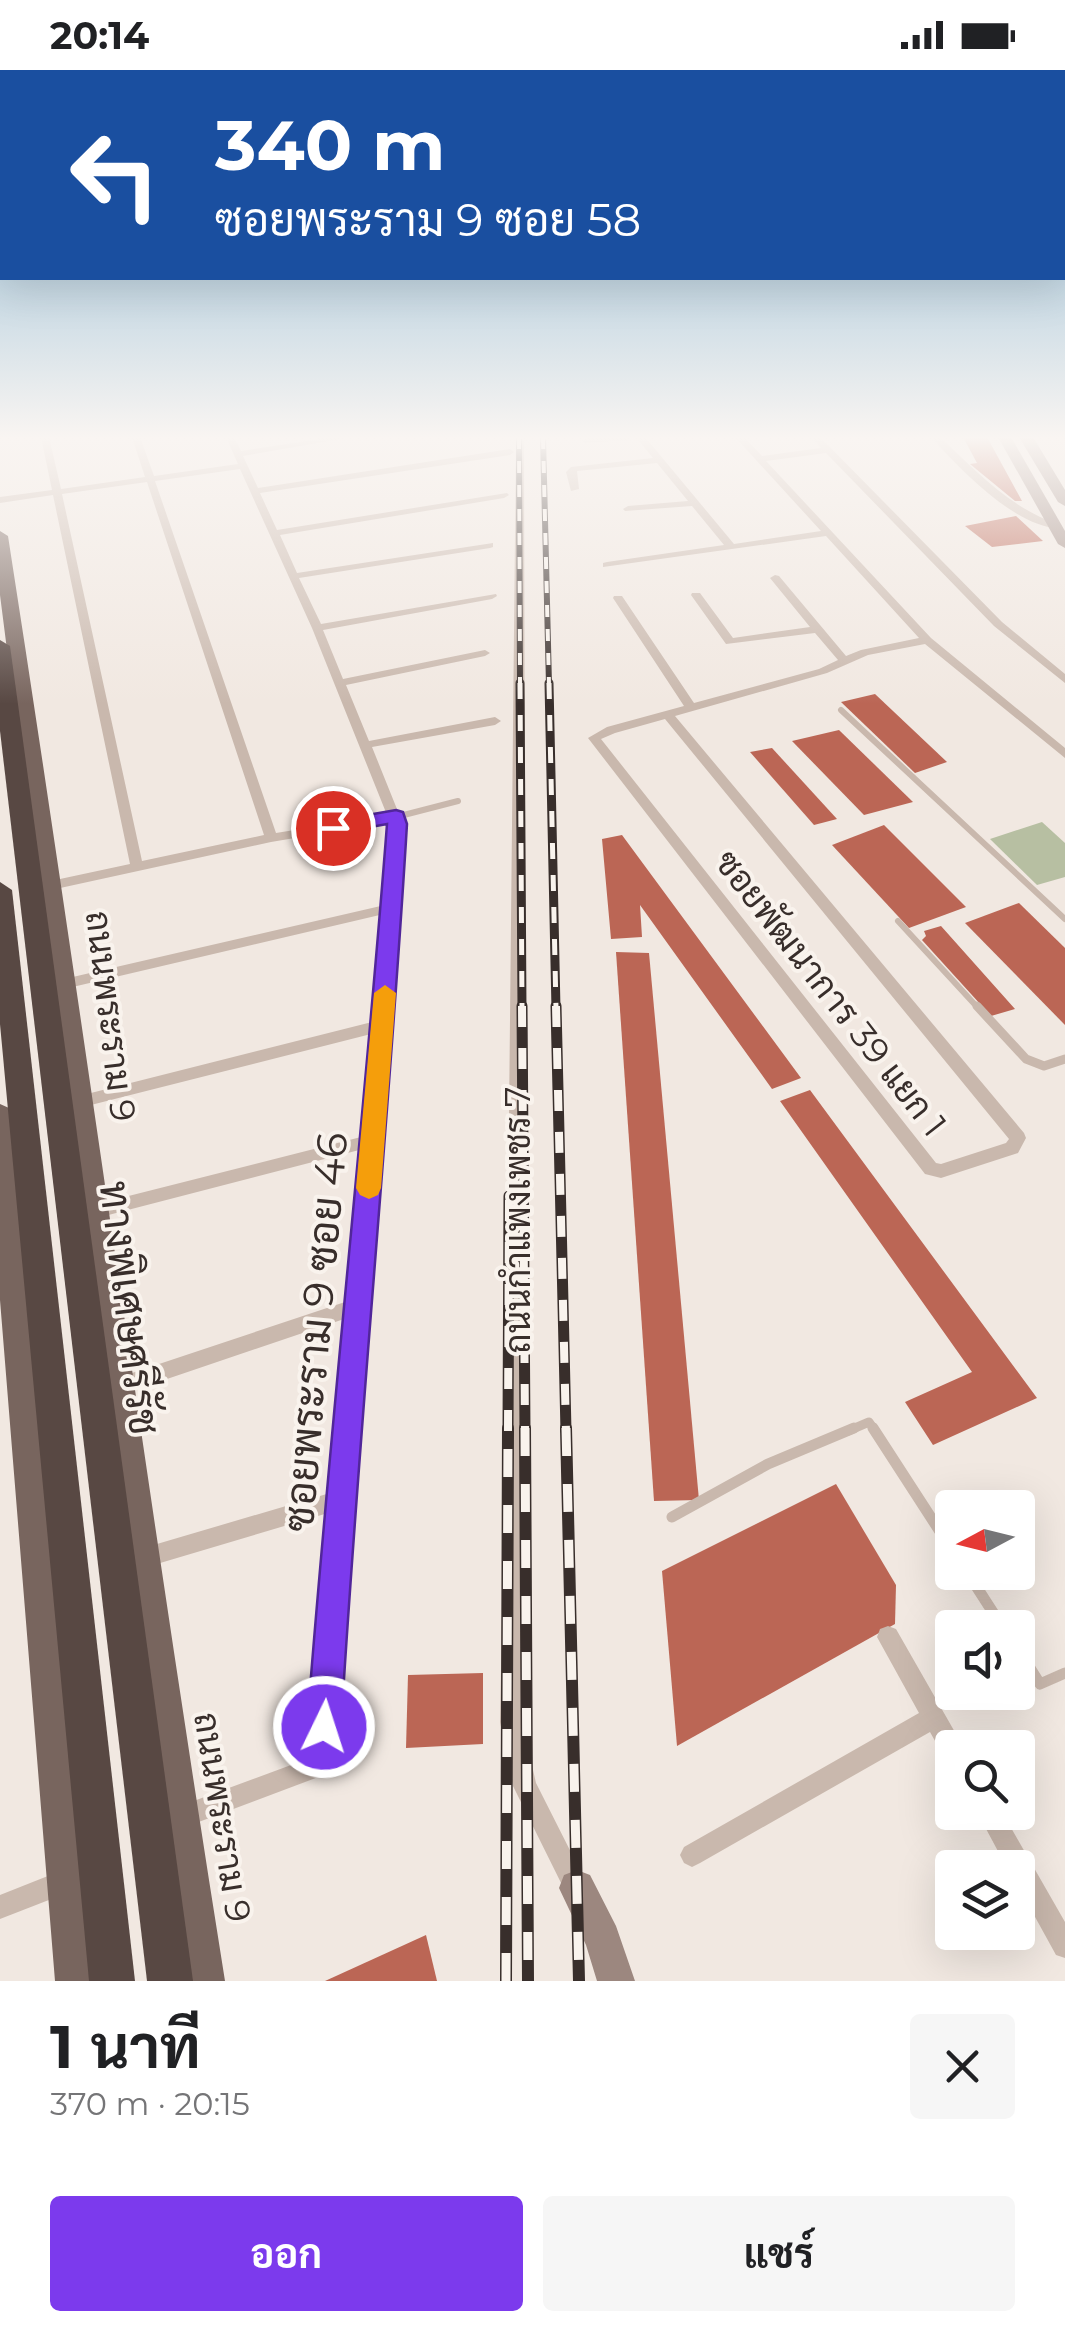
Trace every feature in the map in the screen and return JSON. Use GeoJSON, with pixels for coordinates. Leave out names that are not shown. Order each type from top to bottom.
{"type":"FeatureCollection","features":[{"type":"Feature","properties":{"kind":"highway","name":"ทางพิเศษศรีรัช"},"geometry":{"type":"LineString","coordinates":[[0,646],[170,1981]]}},
{"type":"Feature","properties":{"kind":"highway"},"geometry":{"type":"LineString","coordinates":[[0,890],[112,1981]]}},
{"type":"Feature","properties":{"kind":"main road","name":"ถนนพระราม 9"},"geometry":{"type":"LineString","coordinates":[[0,536],[51,885],[140,1559],[204,1981]]}},
{"type":"Feature","properties":{"kind":"main road"},"geometry":{"type":"LineString","coordinates":[[0,1115],[76,1981]]}},
{"type":"Feature","properties":{"kind":"main road","name":"ถนนกำแพงเพชร 7"},"geometry":{"type":"LineString","coordinates":[[577,1888],[604,1939],[616,1981]]}},
{"type":"Feature","properties":{"kind":"street"},"geometry":{"type":"LineString","coordinates":[[66,526],[137,868]]}},
{"type":"Feature","properties":{"kind":"street"},"geometry":{"type":"LineString","coordinates":[[166,526],[271,838]]}},
{"type":"Feature","properties":{"kind":"street"},"geometry":{"type":"LineString","coordinates":[[51,885],[396,816],[271,526]]}},
{"type":"Feature","properties":{"kind":"street"},"geometry":{"type":"LineString","coordinates":[[275,534],[321,526]]}},
{"type":"Feature","properties":{"kind":"street","name":"ถนนกำแพงเพชร 7"},"geometry":{"type":"LineString","coordinates":[[515,526],[516,1388],[510,1722],[525,1786],[577,1888]]}},
{"type":"Feature","properties":{"kind":"street"},"geometry":{"type":"LineString","coordinates":[[714,526],[732,548]]}},
{"type":"Feature","properties":{"kind":"street"},"geometry":{"type":"LineString","coordinates":[[822,526],[927,640],[1065,754]]}},
{"type":"Feature","properties":{"kind":"street"},"geometry":{"type":"LineString","coordinates":[[902,526],[998,624],[1065,680]]}},
{"type":"Feature","properties":{"kind":"street"},"geometry":{"type":"LineString","coordinates":[[607,565],[828,533]]}},
{"type":"Feature","properties":{"kind":"street"},"geometry":{"type":"LineString","coordinates":[[294,576],[490,545]]}},
{"type":"Feature","properties":{"kind":"street"},"geometry":{"type":"LineString","coordinates":[[775,578],[844,661]]}},
{"type":"Feature","properties":{"kind":"street"},"geometry":{"type":"LineString","coordinates":[[696,595],[730,642],[818,630]]}},
{"type":"Feature","properties":{"kind":"street"},"geometry":{"type":"LineString","coordinates":[[317,628],[492,596]]}},
{"type":"Feature","properties":{"kind":"street"},"geometry":{"type":"LineString","coordinates":[[618,598],[692,710]]}},
{"type":"Feature","properties":{"kind":"street","name":"ซอยพัฒนาการ 39 แยก 1"},"geometry":{"type":"LineString","coordinates":[[669,716],[1013,1129],[1019,1143],[1012,1148],[941,1172],[932,1169],[594,741],[596,736],[611,730],[823,672],[865,652],[927,640]]}},
{"type":"Feature","properties":{"kind":"street"},"geometry":{"type":"LineString","coordinates":[[338,683],[485,653]]}},
{"type":"Feature","properties":{"kind":"street"},"geometry":{"type":"LineString","coordinates":[[364,744],[496,721]]}},
{"type":"Feature","properties":{"kind":"street","name":"ซอยพระราม 9 ซอย 46"},"geometry":{"type":"LineString","coordinates":[[180,1817],[322,1764],[339,1500],[383,1025],[396,816]]}},
{"type":"Feature","properties":{"kind":"street"},"geometry":{"type":"LineString","coordinates":[[64,984],[390,908]]}},
{"type":"Feature","properties":{"kind":"street"},"geometry":{"type":"LineString","coordinates":[[79,1102],[383,1025]]}},
{"type":"Feature","properties":{"kind":"street"},"geometry":{"type":"LineString","coordinates":[[93,1212],[373,1140]]}},
{"type":"Feature","properties":{"kind":"street"},"geometry":{"type":"LineString","coordinates":[[117,1386],[358,1306]]}},
{"type":"Feature","properties":{"kind":"street"},"geometry":{"type":"LineString","coordinates":[[140,1559],[339,1500]]}},
{"type":"Feature","properties":{"kind":"street"},"geometry":{"type":"LineString","coordinates":[[888,1637],[941,1730]]}},
{"type":"Feature","properties":{"kind":"street"},"geometry":{"type":"LineString","coordinates":[[692,1855],[934,1717]]}},
{"type":"Feature","properties":{"kind":"street"},"geometry":{"type":"LineString","coordinates":[[998,1830],[1065,1946]]}},
{"type":"Feature","properties":{"kind":"street"},"geometry":{"type":"LineString","coordinates":[[0,1907],[67,1881]]}},
{"type":"Feature","properties":{"kind":"lane"},"geometry":{"type":"LineString","coordinates":[[841,710],[1065,919]]}},
{"type":"Feature","properties":{"kind":"lane"},"geometry":{"type":"LineString","coordinates":[[396,816],[458,801]]}},
{"type":"Feature","properties":{"kind":"lane"},"geometry":{"type":"LineString","coordinates":[[898,921],[1032,1064],[1050,1065],[1065,1059]]}},
{"type":"Feature","properties":{"kind":"lane"},"geometry":{"type":"LineString","coordinates":[[672,1517],[768,1464],[868,1422],[935,1524]]}},
{"type":"Feature","properties":{"kind":"lane"},"geometry":{"type":"LineString","coordinates":[[1035,1676],[1040,1684],[1065,1672]]}},
{"type":"Feature","properties":{"kind":"green space"},"geometry":{"type":"Polygon","coordinates":[[[1042,822],[1065,843],[1065,877],[1037,885],[990,839],[1042,822]]]}},
{"type":"Feature","properties":{"kind":"building"},"geometry":{"type":"Polygon","coordinates":[[[965,526],[1027,526],[1043,541],[992,547],[965,526]]]}},
{"type":"Feature","properties":{"kind":"building"},"geometry":{"type":"Polygon","coordinates":[[[875,694],[947,762],[915,773],[841,702],[875,694]]]}},
{"type":"Feature","properties":{"kind":"building"},"geometry":{"type":"Polygon","coordinates":[[[839,730],[913,802],[864,815],[792,741],[839,730]]]}},
{"type":"Feature","properties":{"kind":"building"},"geometry":{"type":"Polygon","coordinates":[[[772,748],[837,819],[814,825],[750,752],[772,748]]]}},
{"type":"Feature","properties":{"kind":"building"},"geometry":{"type":"Polygon","coordinates":[[[884,825],[966,907],[909,928],[832,845],[884,825]]]}},
{"type":"Feature","properties":{"kind":"building"},"geometry":{"type":"Polygon","coordinates":[[[622,835],[801,1078],[772,1089],[640,905],[642,937],[611,939],[602,839],[622,835]]]}},
{"type":"Feature","properties":{"kind":"building"},"geometry":{"type":"Polygon","coordinates":[[[1019,903],[1065,948],[1065,1025],[965,923],[1019,903]]]}},
{"type":"Feature","properties":{"kind":"building"},"geometry":{"type":"Polygon","coordinates":[[[941,926],[1015,1009],[991,1016],[922,940],[926,936],[924,931],[941,926]]]}},
{"type":"Feature","properties":{"kind":"building"},"geometry":{"type":"Polygon","coordinates":[[[616,952],[649,953],[699,1500],[654,1501],[616,952]]]}},
{"type":"Feature","properties":{"kind":"building"},"geometry":{"type":"Polygon","coordinates":[[[810,1090],[1037,1398],[933,1445],[905,1402],[972,1372],[780,1101],[810,1090]]]}},
{"type":"Feature","properties":{"kind":"building"},"geometry":{"type":"Polygon","coordinates":[[[836,1484],[896,1585],[895,1624],[677,1746],[662,1571],[836,1484]]]}},
{"type":"Feature","properties":{"kind":"building"},"geometry":{"type":"Polygon","coordinates":[[[483,1673],[483,1744],[406,1748],[408,1675],[483,1673]]]}},
{"type":"Feature","properties":{"kind":"building"},"geometry":{"type":"Polygon","coordinates":[[[426,1935],[437,1981],[325,1981],[426,1935]]]}},
{"type":"Feature","properties":{"kind":"railway"},"geometry":{"type":"LineString","coordinates":[[519,526],[520,685]]}},
{"type":"Feature","properties":{"kind":"railway"},"geometry":{"type":"LineString","coordinates":[[545,526],[549,685]]}},
{"type":"Feature","properties":{"kind":"railway"},"geometry":{"type":"LineString","coordinates":[[520,683],[522,1009]]}},
{"type":"Feature","properties":{"kind":"railway"},"geometry":{"type":"LineString","coordinates":[[549,683],[556,1009]]}},
{"type":"Feature","properties":{"kind":"railway"},"geometry":{"type":"LineString","coordinates":[[522,1006],[525,1431]]}},
{"type":"Feature","properties":{"kind":"railway"},"geometry":{"type":"LineString","coordinates":[[556,1006],[566,1431]]}},
{"type":"Feature","properties":{"kind":"railway"},"geometry":{"type":"LineString","coordinates":[[508,1431],[509,1196]]}},
{"type":"Feature","properties":{"kind":"railway"},"geometry":{"type":"LineString","coordinates":[[506,1981],[508,1428]]}},
{"type":"Feature","properties":{"kind":"railway"},"geometry":{"type":"LineString","coordinates":[[525,1428],[528,1981]]}},
{"type":"Feature","properties":{"kind":"railway"},"geometry":{"type":"LineString","coordinates":[[566,1428],[579,1981]]}},
{"type":"Feature","properties":{"kind":"slow traffic"},"geometry":{"type":"LineString","coordinates":[[369,1188],[385,993]]}},
{"type":"Feature","properties":{"kind":"route"},"geometry":{"type":"LineString","coordinates":[[324,1727],[339,1500],[383,1025],[396,816],[333,828]]}}]}
